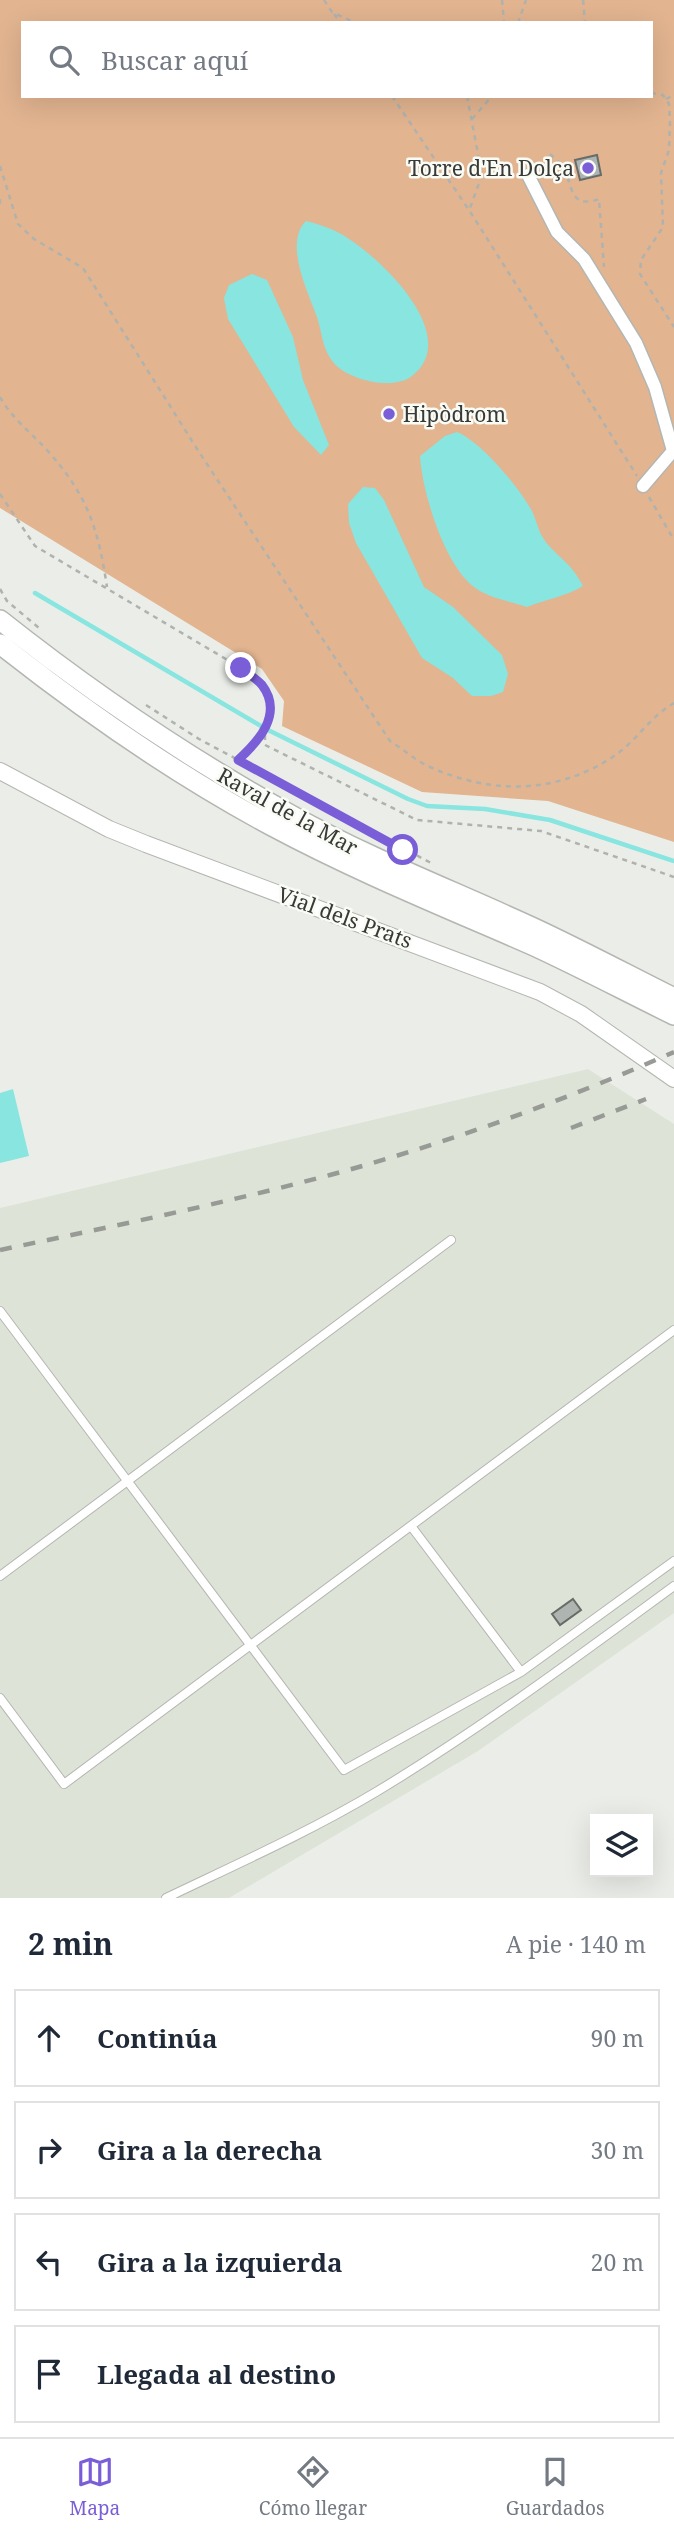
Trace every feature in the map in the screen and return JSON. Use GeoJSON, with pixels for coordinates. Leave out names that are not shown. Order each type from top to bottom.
{"type":"FeatureCollection","features":[{"type":"Feature","properties":{"kind":"street"},"geometry":{"type":"LineString","coordinates":[[528,175],[557,232],[584,259],[636,343],[655,387],[673,451],[643,486]]}},
{"type":"Feature","properties":{"kind":"street","name":"Raval de la Mar"},"geometry":{"type":"LineString","coordinates":[[0,620],[86,688],[191,757],[292,816],[397,869],[535,929],[674,998]]}},
{"type":"Feature","properties":{"kind":"street","name":"Raval de la Mar"},"geometry":{"type":"LineString","coordinates":[[0,644],[76,705],[182,774],[272,826],[411,893],[535,947],[674,1015]]}},
{"type":"Feature","properties":{"kind":"street","name":"Vial dels Prats"},"geometry":{"type":"LineString","coordinates":[[1,772],[109,829],[540,992],[581,1014],[674,1079]]}},
{"type":"Feature","properties":{"kind":"lane"},"geometry":{"type":"LineString","coordinates":[[0,1576],[451,1240]]}},
{"type":"Feature","properties":{"kind":"lane"},"geometry":{"type":"LineString","coordinates":[[0,1311],[344,1770],[521,1672],[674,1561]]}},
{"type":"Feature","properties":{"kind":"lane"},"geometry":{"type":"LineString","coordinates":[[0,1698],[64,1784],[674,1330]]}},
{"type":"Feature","properties":{"kind":"lane"},"geometry":{"type":"LineString","coordinates":[[411,1526],[521,1672]]}},
{"type":"Feature","properties":{"kind":"lane"},"geometry":{"type":"LineString","coordinates":[[166,1898],[294,1838],[376,1791],[559,1671],[674,1586]]}},
{"type":"Feature","properties":{"kind":"path"},"geometry":{"type":"LineString","coordinates":[[324,0],[339,21]]}},
{"type":"Feature","properties":{"kind":"path"},"geometry":{"type":"LineString","coordinates":[[502,0],[504,21]]}},
{"type":"Feature","properties":{"kind":"path"},"geometry":{"type":"LineString","coordinates":[[519,21],[526,0]]}},
{"type":"Feature","properties":{"kind":"path"},"geometry":{"type":"LineString","coordinates":[[583,0],[585,21]]}},
{"type":"Feature","properties":{"kind":"path"},"geometry":{"type":"LineString","coordinates":[[332,12],[351,21]]}},
{"type":"Feature","properties":{"kind":"path"},"geometry":{"type":"LineString","coordinates":[[653,93],[663,95],[666,99],[670,122],[669,149],[662,173],[663,228],[641,260],[640,274],[674,327]]}},
{"type":"Feature","properties":{"kind":"path"},"geometry":{"type":"LineString","coordinates":[[666,99],[674,95]]}},
{"type":"Feature","properties":{"kind":"path"},"geometry":{"type":"LineString","coordinates":[[393,98],[469,210],[643,486],[674,540]]}},
{"type":"Feature","properties":{"kind":"path"},"geometry":{"type":"LineString","coordinates":[[467,98],[482,175],[469,210]]}},
{"type":"Feature","properties":{"kind":"path"},"geometry":{"type":"LineString","coordinates":[[472,119],[490,98]]}},
{"type":"Feature","properties":{"kind":"path"},"geometry":{"type":"LineString","coordinates":[[550,154],[564,168],[570,192],[575,197],[585,201],[599,199],[606,293]]}},
{"type":"Feature","properties":{"kind":"path"},"geometry":{"type":"LineString","coordinates":[[0,166],[18,224],[34,239],[83,268],[199,452],[390,741],[429,767],[471,782],[511,788],[554,785],[614,756],[644,729],[655,713],[674,703]]}},
{"type":"Feature","properties":{"kind":"path"},"geometry":{"type":"LineString","coordinates":[[0,199],[0,205]]}},
{"type":"Feature","properties":{"kind":"path"},"geometry":{"type":"LineString","coordinates":[[0,397],[49,453],[84,501],[98,531],[107,588]]}},
{"type":"Feature","properties":{"kind":"path"},"geometry":{"type":"LineString","coordinates":[[0,494],[35,546],[241,668],[262,685],[270,703],[265,745],[417,820],[541,831],[674,877]]}},
{"type":"Feature","properties":{"kind":"path"},"geometry":{"type":"LineString","coordinates":[[0,589],[7,601],[48,635]]}},
{"type":"Feature","properties":{"kind":"path"},"geometry":{"type":"LineString","coordinates":[[144,704],[238,760],[403,850],[440,867]]}},
{"type":"Feature","properties":{"kind":"path"},"geometry":{"type":"LineString","coordinates":[[238,760],[265,735]]}},
{"type":"Feature","properties":{"kind":"shaded area"},"geometry":{"type":"Polygon","coordinates":[[[0,0],[674,0],[674,842],[548,801],[422,792],[282,726],[284,701],[262,669],[0,508],[0,0]]]}},
{"type":"Feature","properties":{"kind":"shaded area"},"geometry":{"type":"Polygon","coordinates":[[[588,1069],[674,1124],[674,1613],[478,1751],[229,1898],[0,1898],[0,1208],[588,1069]]]}},
{"type":"Feature","properties":{"kind":"water"},"geometry":{"type":"Polygon","coordinates":[[[306,221],[333,230],[357,244],[393,277],[410,297],[422,318],[428,339],[425,359],[412,376],[394,383],[371,381],[349,374],[329,357],[297,255],[300,230],[306,221]]]}},
{"type":"Feature","properties":{"kind":"water"},"geometry":{"type":"Polygon","coordinates":[[[252,274],[267,280],[293,337],[303,380],[329,445],[321,455],[294,427],[228,319],[224,298],[229,285],[252,274]]]}},
{"type":"Feature","properties":{"kind":"water"},"geometry":{"type":"Polygon","coordinates":[[[457,432],[476,444],[507,475],[531,510],[545,541],[574,571],[583,586],[527,607],[485,594],[468,582],[447,550],[438,530],[425,490],[420,456],[445,436],[457,432]]]}},
{"type":"Feature","properties":{"kind":"water"},"geometry":{"type":"Polygon","coordinates":[[[363,487],[375,488],[384,500],[424,587],[453,607],[502,655],[508,674],[503,692],[491,696],[472,696],[453,678],[422,658],[356,543],[349,523],[348,504],[363,487]]]}},
{"type":"Feature","properties":{"kind":"water"},"geometry":{"type":"Polygon","coordinates":[[[13,1089],[29,1156],[0,1163],[0,1093],[13,1089]]]}},
{"type":"Feature","properties":{"kind":"building","name":"Torre d'En Dolça"},"geometry":{"type":"Polygon","coordinates":[[[597,155],[601,175],[580,180],[575,160],[597,155]]]}},
{"type":"Feature","properties":{"kind":"building"},"geometry":{"type":"Polygon","coordinates":[[[573,1599],[581,1610],[560,1625],[552,1614],[573,1599]]]}},
{"type":"Feature","properties":{"kind":"waterway"},"geometry":{"type":"LineString","coordinates":[[35,593],[266,729],[408,799],[427,806],[485,809],[550,820],[674,861]]}},
{"type":"Feature","properties":{"kind":"railway"},"geometry":{"type":"LineString","coordinates":[[0,1250],[289,1186],[374,1163],[505,1120],[674,1052]]}},
{"type":"Feature","properties":{"kind":"railway"},"geometry":{"type":"LineString","coordinates":[[571,1128],[646,1099]]}},
{"type":"Feature","properties":{"kind":"place","name":"Torre d'En Dolça"},"geometry":{"type":"Point","coordinates":[588,168]}},
{"type":"Feature","properties":{"kind":"place","name":"Hipòdrom"},"geometry":{"type":"Point","coordinates":[389,414]}},
{"type":"Feature","properties":{"kind":"route"},"geometry":{"type":"LineString","coordinates":[[241,668],[262,685],[270,703],[265,735],[238,760],[403,850]]}}]}
